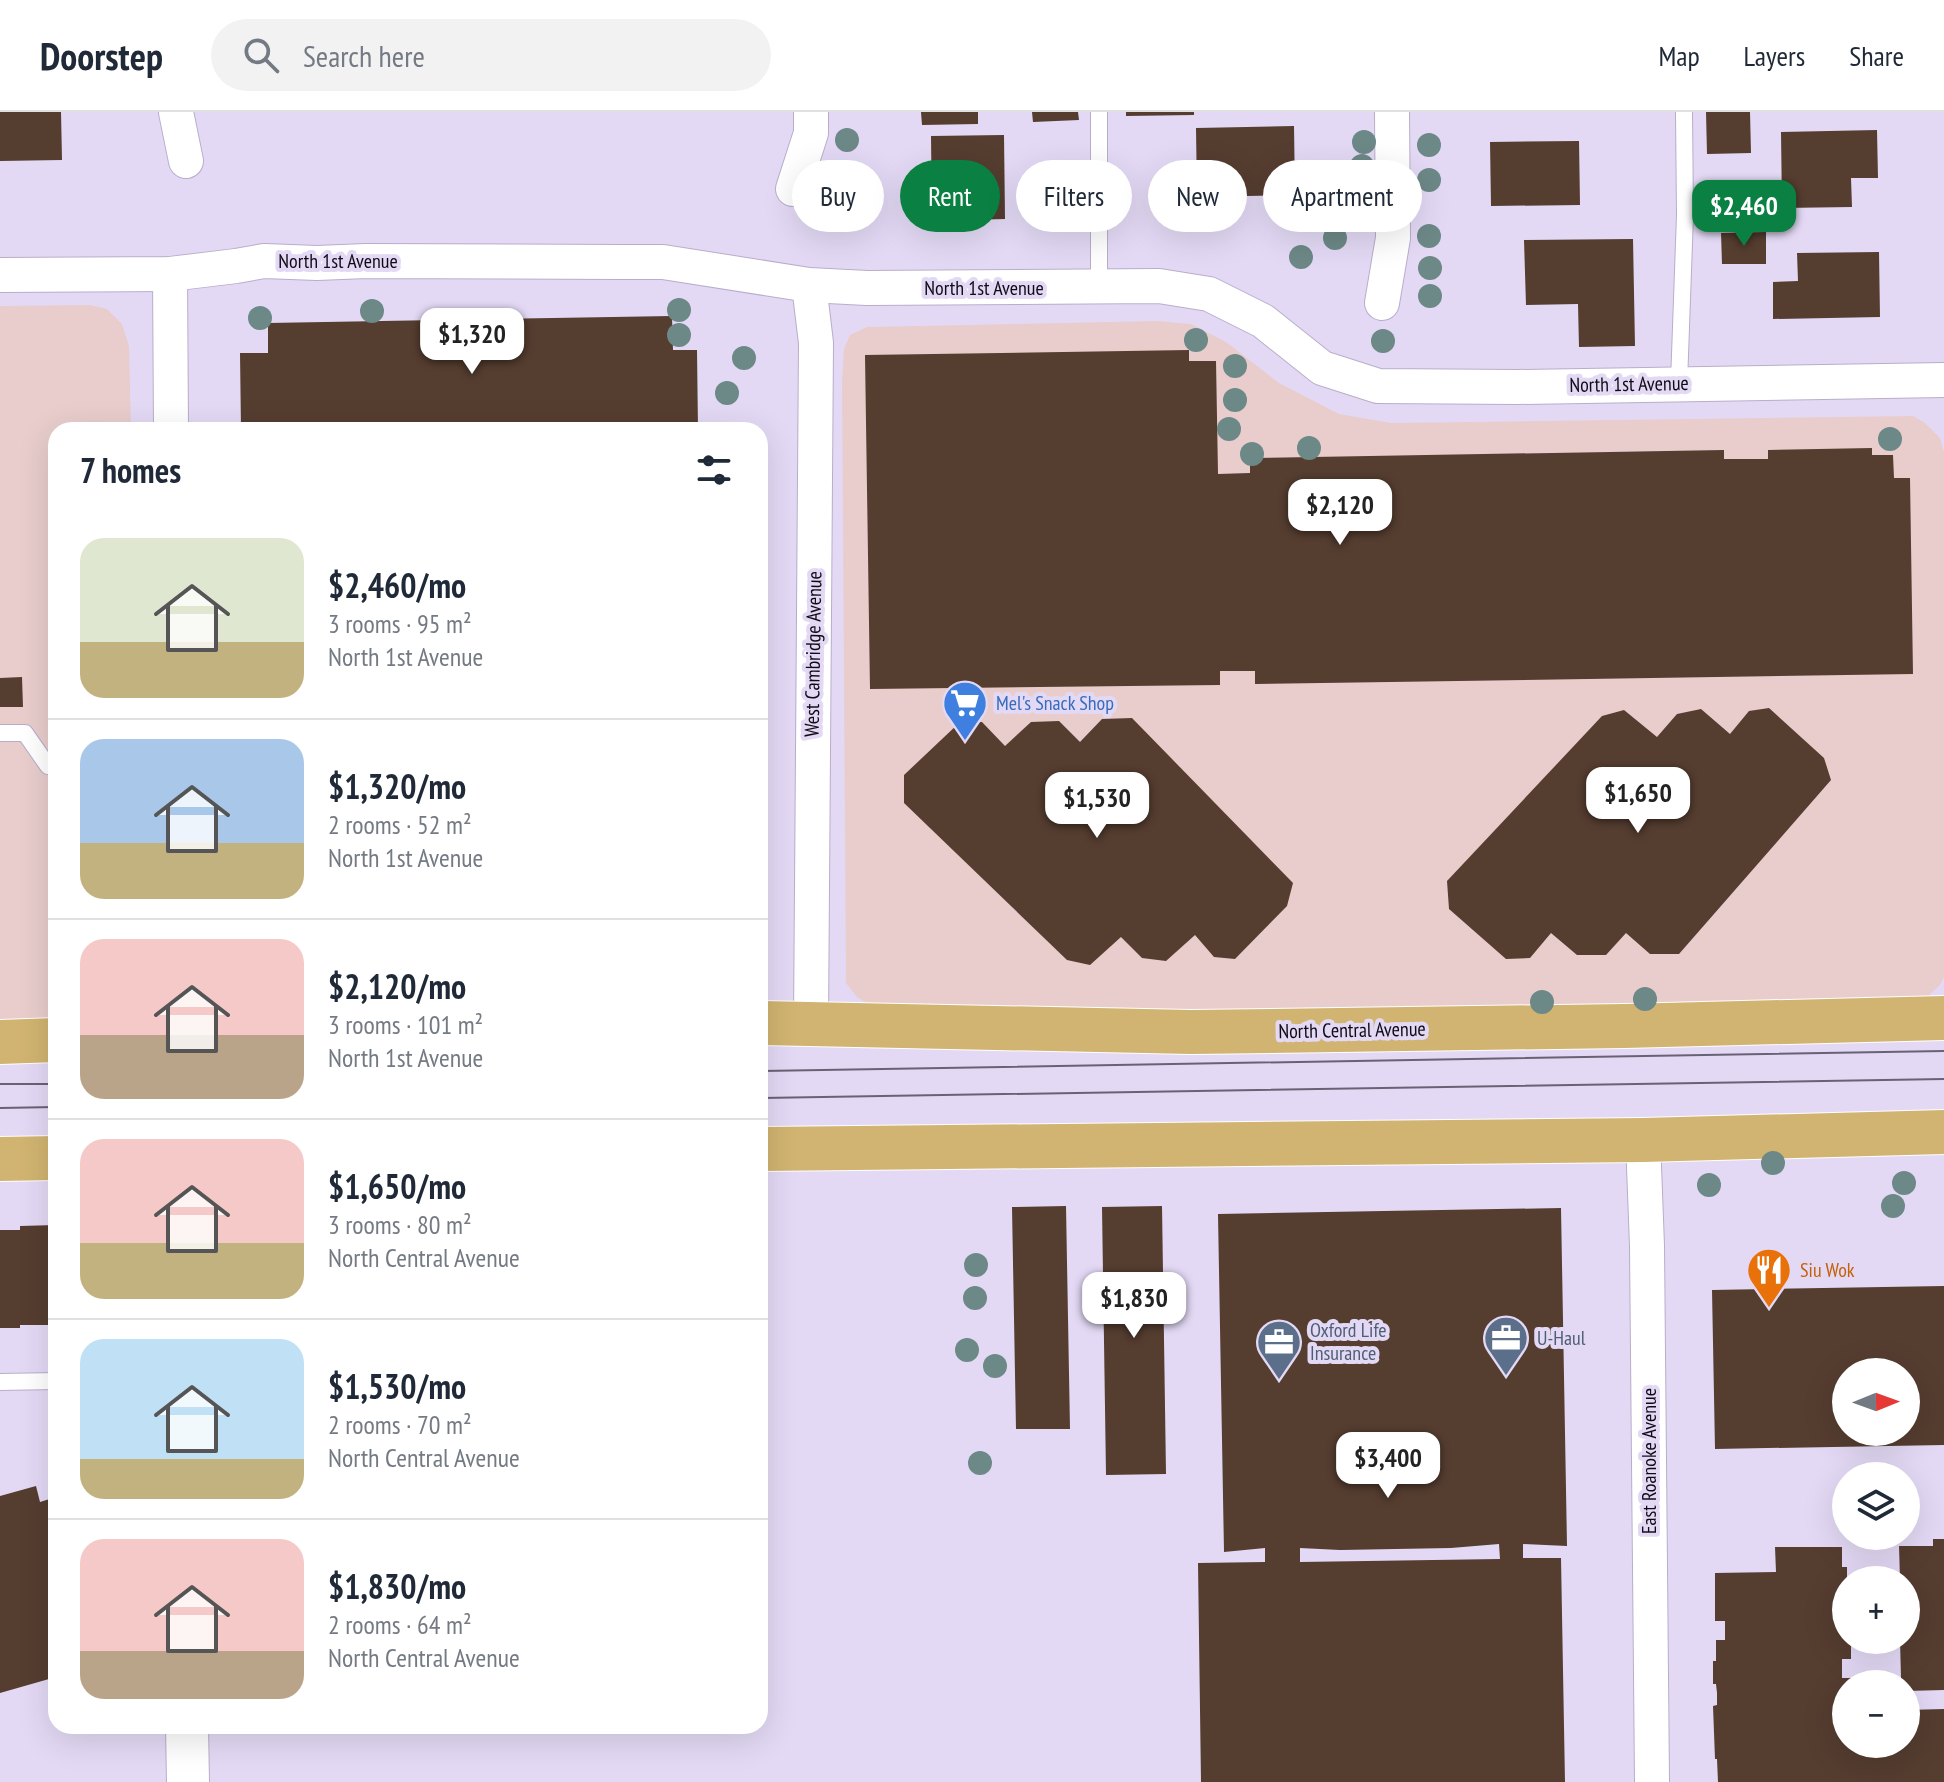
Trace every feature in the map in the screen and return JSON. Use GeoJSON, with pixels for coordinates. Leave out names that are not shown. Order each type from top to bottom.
{"type":"FeatureCollection","features":[{"type":"Feature","properties":{"kind":"main road","name":"North Central Avenue"},"geometry":{"type":"LineString","coordinates":[[768,1023],[1191,1032],[1944,1018]]}},
{"type":"Feature","properties":{"kind":"main road"},"geometry":{"type":"LineString","coordinates":[[0,1042],[48,1040]]}},
{"type":"Feature","properties":{"kind":"main road"},"geometry":{"type":"LineString","coordinates":[[768,1149],[1643,1140],[1944,1132]]}},
{"type":"Feature","properties":{"kind":"main road"},"geometry":{"type":"LineString","coordinates":[[0,1159],[48,1158]]}},
{"type":"Feature","properties":{"kind":"street"},"geometry":{"type":"LineString","coordinates":[[176,112],[186,161]]}},
{"type":"Feature","properties":{"kind":"street"},"geometry":{"type":"LineString","coordinates":[[802,160],[811,133],[811,112]]}},
{"type":"Feature","properties":{"kind":"street"},"geometry":{"type":"LineString","coordinates":[[1382,303],[1393,238],[1392,112]]}},
{"type":"Feature","properties":{"kind":"street","name":"North 1st Avenue"},"geometry":{"type":"LineString","coordinates":[[0,275],[170,274],[264,261],[663,262],[809,285],[867,288],[1159,286],[1209,294],[1263,321],[1322,368],[1378,386],[1517,387],[1944,380]]}},
{"type":"Feature","properties":{"kind":"street"},"geometry":{"type":"LineString","coordinates":[[170,274],[171,422]]}},
{"type":"Feature","properties":{"kind":"street","name":"West Cambridge Avenue"},"geometry":{"type":"LineString","coordinates":[[809,285],[816,343],[811,1023]]}},
{"type":"Feature","properties":{"kind":"street","name":"East Roanoke Avenue"},"geometry":{"type":"LineString","coordinates":[[1643,1140],[1647,1224],[1652,1782]]}},
{"type":"Feature","properties":{"kind":"street"},"geometry":{"type":"LineString","coordinates":[[187,1734],[188,1782]]}},
{"type":"Feature","properties":{"kind":"lane"},"geometry":{"type":"LineString","coordinates":[[1099,112],[1099,287]]}},
{"type":"Feature","properties":{"kind":"lane"},"geometry":{"type":"LineString","coordinates":[[1679,383],[1685,215],[1684,112]]}},
{"type":"Feature","properties":{"kind":"lane"},"geometry":{"type":"LineString","coordinates":[[0,733],[25,733],[48,766]]}},
{"type":"Feature","properties":{"kind":"lane"},"geometry":{"type":"LineString","coordinates":[[0,1382],[48,1381]]}},
{"type":"Feature","properties":{"kind":"shaded area"},"geometry":{"type":"Polygon","coordinates":[[[90,305],[107,309],[122,324],[129,346],[131,422],[48,422],[48,1020],[0,1023],[0,306],[90,305]]]}},
{"type":"Feature","properties":{"kind":"shaded area"},"geometry":{"type":"Polygon","coordinates":[[[1157,321],[1191,324],[1226,342],[1279,383],[1339,414],[1391,423],[1913,416],[1925,423],[1940,438],[1944,452],[1944,977],[1940,985],[1925,999],[1128,1018],[873,1007],[857,997],[846,983],[842,383],[844,349],[850,335],[867,327],[1157,321]]]}},
{"type":"Feature","properties":{"kind":"building"},"geometry":{"type":"Polygon","coordinates":[[[0,112],[61,112],[62,160],[0,161],[0,112]]]}},
{"type":"Feature","properties":{"kind":"building"},"geometry":{"type":"Polygon","coordinates":[[[921,112],[978,112],[978,124],[922,125],[921,112]]]}},
{"type":"Feature","properties":{"kind":"building"},"geometry":{"type":"Polygon","coordinates":[[[1032,112],[1078,112],[1079,120],[1033,122],[1032,112]]]}},
{"type":"Feature","properties":{"kind":"building"},"geometry":{"type":"Polygon","coordinates":[[[1126,112],[1194,112],[1194,115],[1126,116],[1126,112]]]}},
{"type":"Feature","properties":{"kind":"building"},"geometry":{"type":"Polygon","coordinates":[[[1706,112],[1750,112],[1751,153],[1707,154],[1706,112]]]}},
{"type":"Feature","properties":{"kind":"building"},"geometry":{"type":"Polygon","coordinates":[[[1294,126],[1294,160],[1263,160],[1263,196],[1247,196],[1247,160],[1196,160],[1196,128],[1294,126]]]}},
{"type":"Feature","properties":{"kind":"building"},"geometry":{"type":"Polygon","coordinates":[[[1877,130],[1878,178],[1851,178],[1852,207],[1782,208],[1781,132],[1877,130]]]}},
{"type":"Feature","properties":{"kind":"building"},"geometry":{"type":"Polygon","coordinates":[[[1004,135],[1005,219],[1000,219],[1000,160],[931,160],[931,136],[1004,135]]]}},
{"type":"Feature","properties":{"kind":"building"},"geometry":{"type":"Polygon","coordinates":[[[1579,141],[1580,205],[1491,206],[1490,142],[1579,141]]]}},
{"type":"Feature","properties":{"kind":"building"},"geometry":{"type":"Polygon","coordinates":[[[1766,232],[1766,264],[1722,264],[1721,233],[1766,232]]]}},
{"type":"Feature","properties":{"kind":"building"},"geometry":{"type":"Polygon","coordinates":[[[1633,239],[1635,346],[1579,347],[1578,304],[1526,305],[1524,240],[1633,239]]]}},
{"type":"Feature","properties":{"kind":"building"},"geometry":{"type":"Polygon","coordinates":[[[1879,252],[1880,317],[1773,319],[1773,282],[1798,281],[1797,253],[1879,252]]]}},
{"type":"Feature","properties":{"kind":"building"},"geometry":{"type":"Polygon","coordinates":[[[672,316],[673,350],[697,350],[698,422],[241,422],[240,353],[268,353],[268,323],[672,316]]]}},
{"type":"Feature","properties":{"kind":"building"},"geometry":{"type":"Polygon","coordinates":[[[1189,350],[1189,361],[1216,361],[1218,474],[1250,473],[1250,458],[1724,450],[1724,459],[1768,459],[1768,450],[1872,448],[1872,455],[1893,455],[1894,478],[1910,478],[1913,674],[1255,684],[1255,671],[1220,671],[1220,685],[870,689],[865,355],[1189,350]]]}},
{"type":"Feature","properties":{"kind":"building"},"geometry":{"type":"Polygon","coordinates":[[[22,677],[23,707],[0,707],[0,678],[22,677]]]}},
{"type":"Feature","properties":{"kind":"building"},"geometry":{"type":"Polygon","coordinates":[[[1769,708],[1824,758],[1831,780],[1679,954],[1650,954],[1626,933],[1606,955],[1577,955],[1551,933],[1530,958],[1506,959],[1449,909],[1447,881],[1602,716],[1624,710],[1657,737],[1677,714],[1701,709],[1730,734],[1749,711],[1769,708]]]}},
{"type":"Feature","properties":{"kind":"building"},"geometry":{"type":"Polygon","coordinates":[[[1132,718],[1293,883],[1287,906],[1235,959],[1214,957],[1195,935],[1166,961],[1142,958],[1121,937],[1090,965],[1067,960],[904,803],[904,775],[959,723],[982,722],[1005,746],[1031,722],[1059,721],[1080,742],[1102,719],[1132,718]]]}},
{"type":"Feature","properties":{"kind":"building"},"geometry":{"type":"Polygon","coordinates":[[[1066,1206],[1070,1429],[1016,1429],[1012,1207],[1066,1206]]]}},
{"type":"Feature","properties":{"kind":"building"},"geometry":{"type":"Polygon","coordinates":[[[1162,1206],[1166,1474],[1106,1475],[1102,1207],[1162,1206]]]}},
{"type":"Feature","properties":{"kind":"building"},"geometry":{"type":"Polygon","coordinates":[[[1561,1208],[1567,1546],[1523,1544],[1523,1558],[1561,1558],[1565,1782],[1201,1782],[1198,1563],[1265,1562],[1265,1548],[1224,1552],[1218,1214],[1561,1208]],[[1499,1544],[1451,1548],[1300,1548],[1300,1562],[1500,1559],[1499,1544]]]}},
{"type":"Feature","properties":{"kind":"building"},"geometry":{"type":"Polygon","coordinates":[[[48,1225],[48,1325],[0,1328],[0,1230],[20,1230],[20,1226],[48,1225]]]}},
{"type":"Feature","properties":{"kind":"building"},"geometry":{"type":"Polygon","coordinates":[[[1944,1286],[1944,1445],[1920,1445],[1920,1358],[1832,1358],[1832,1446],[1887,1446],[1715,1449],[1712,1290],[1944,1286]]]}},
{"type":"Feature","properties":{"kind":"building"},"geometry":{"type":"Polygon","coordinates":[[[36,1486],[40,1502],[48,1500],[48,1679],[0,1693],[0,1496],[36,1486]]]}},
{"type":"Feature","properties":{"kind":"building"},"geometry":{"type":"Polygon","coordinates":[[[1933,1539],[1944,1539],[1944,1690],[1920,1691],[1920,1670],[1901,1670],[1900,1654],[1920,1654],[1920,1566],[1900,1566],[1899,1550],[1920,1550],[1920,1546],[1933,1546],[1933,1539]]]}},
{"type":"Feature","properties":{"kind":"building"},"geometry":{"type":"Polygon","coordinates":[[[1775,1547],[1832,1547],[1832,1550],[1842,1550],[1842,1566],[1832,1566],[1832,1654],[1851,1654],[1851,1659],[1842,1659],[1842,1670],[1832,1670],[1832,1758],[1920,1758],[1920,1710],[1944,1709],[1944,1782],[1718,1782],[1713,1706],[1717,1705],[1717,1693],[1716,1684],[1713,1684],[1713,1661],[1716,1661],[1716,1640],[1725,1640],[1725,1621],[1715,1621],[1715,1573],[1776,1572],[1775,1547]]]}},
{"type":"Feature","properties":{"kind":"tram line"},"geometry":{"type":"LineString","coordinates":[[768,1071],[1944,1051]]}},
{"type":"Feature","properties":{"kind":"tram line"},"geometry":{"type":"LineString","coordinates":[[768,1098],[1944,1079]]}},
{"type":"Feature","properties":{"kind":"tram line"},"geometry":{"type":"LineString","coordinates":[[0,1084],[48,1084]]}},
{"type":"Feature","properties":{"kind":"tram line"},"geometry":{"type":"LineString","coordinates":[[0,1108],[48,1107]]}},
{"type":"Feature","properties":{"kind":"place","name":"Mel's Snack Shop"},"geometry":{"type":"Point","coordinates":[965,742]}},
{"type":"Feature","properties":{"kind":"place","name":"Siu Wok"},"geometry":{"type":"Point","coordinates":[1769,1309]}},
{"type":"Feature","properties":{"kind":"place","name":"U-Haul"},"geometry":{"type":"Point","coordinates":[1506,1377]}},
{"type":"Feature","properties":{"kind":"place","name":"Oxford Life Insurance"},"geometry":{"type":"Point","coordinates":[1279,1381]}}]}
